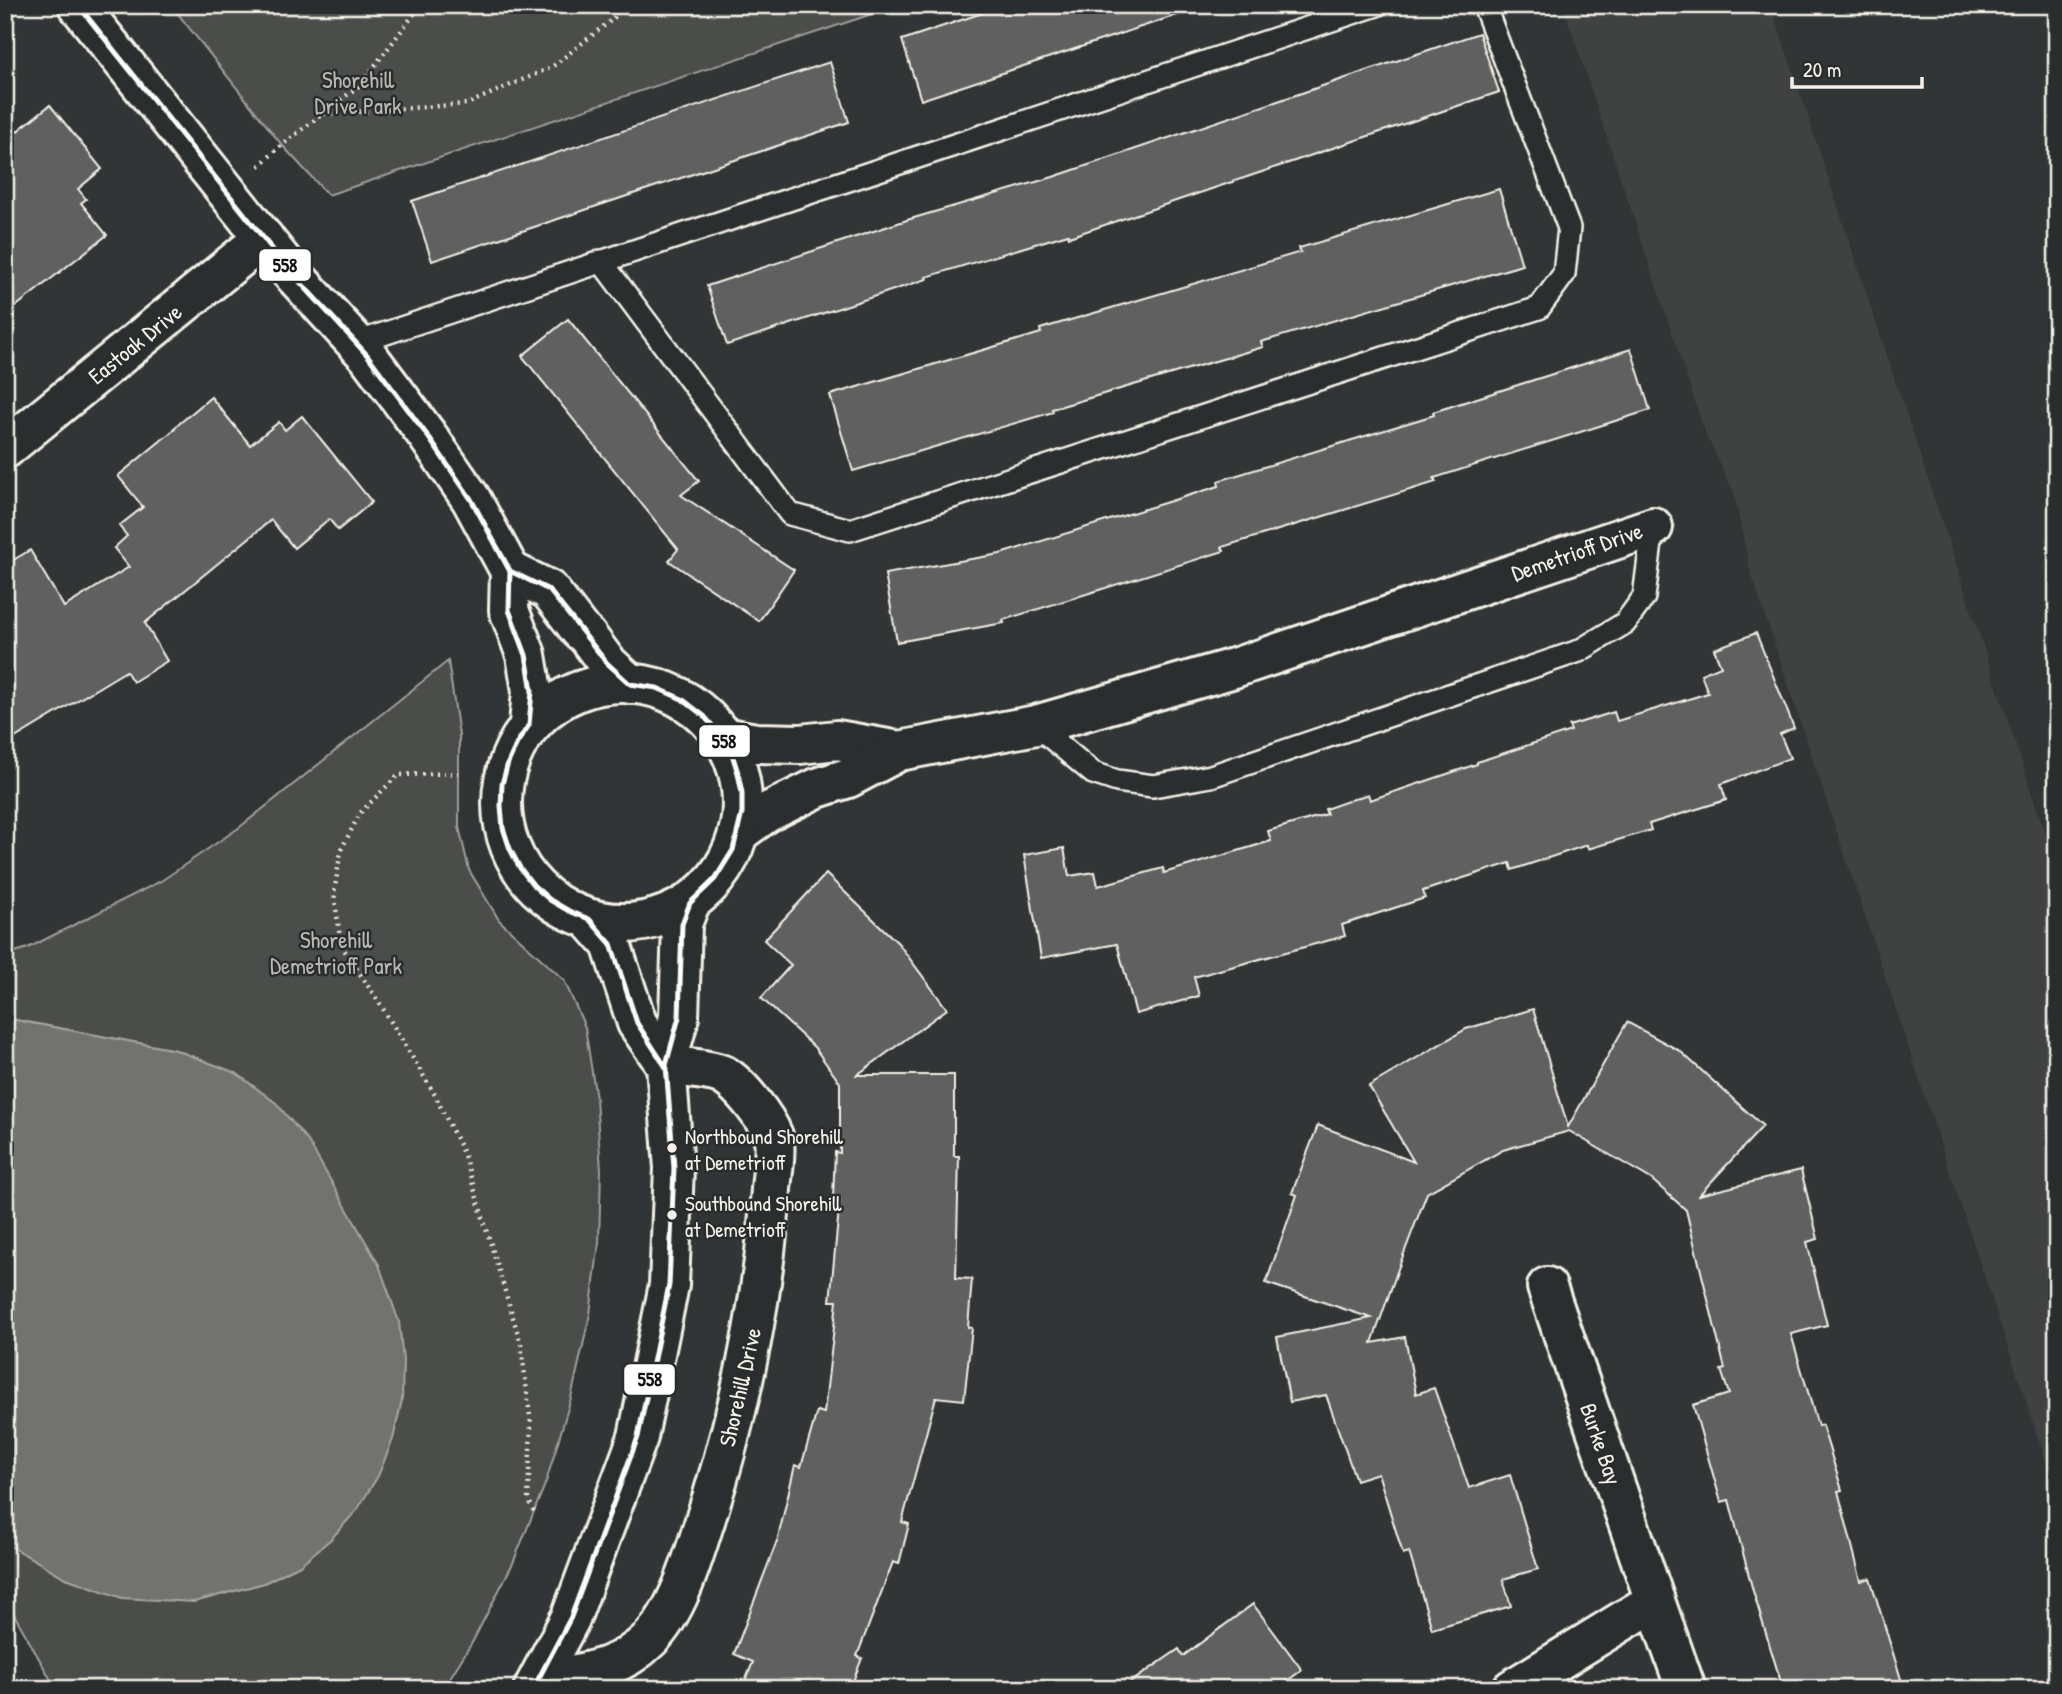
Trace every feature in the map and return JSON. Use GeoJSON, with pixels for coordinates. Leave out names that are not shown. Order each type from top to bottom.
{"type":"FeatureCollection","features":[{"type":"Feature","properties":{"kind":"street"},"geometry":{"type":"LineString","coordinates":[[78,5],[289,270],[356,343],[427,435],[471,499],[510,571],[509,610],[526,655],[532,691],[529,725]]}},
{"type":"Feature","properties":{"kind":"street","name":"Eastoak Drive"},"geometry":{"type":"LineString","coordinates":[[5,449],[264,238]]}},
{"type":"Feature","properties":{"kind":"street","name":"Demetrioff Drive"},"geometry":{"type":"LineString","coordinates":[[738,833],[766,813],[817,788],[848,779],[899,751],[1036,725],[1234,668],[1653,527]]}},
{"type":"Feature","properties":{"kind":"street"},"geometry":{"type":"LineString","coordinates":[[510,571],[549,590],[607,663],[630,684]]}},
{"type":"Feature","properties":{"kind":"street"},"geometry":{"type":"LineString","coordinates":[[630,684],[657,688],[682,699],[704,716],[732,754],[742,793],[742,813],[729,857],[715,879],[690,903],[651,919],[610,923],[589,919],[550,900],[520,868],[507,839],[501,806],[502,784],[517,743],[529,725],[558,701],[575,692],[602,685],[630,684]]}},
{"type":"Feature","properties":{"kind":"street","name":"Demetrioff Drive"},"geometry":{"type":"LineString","coordinates":[[722,737],[756,743],[800,744],[837,740],[899,751]]}},
{"type":"Feature","properties":{"kind":"street","name":"Shorehill Drive"},"geometry":{"type":"LineString","coordinates":[[536,1685],[571,1617],[638,1437],[668,1285],[674,1168],[666,1065],[679,1017],[682,924],[690,903]]}},
{"type":"Feature","properties":{"kind":"street"},"geometry":{"type":"LineString","coordinates":[[589,919],[611,944],[637,1023],[666,1065]]}},
{"type":"Feature","properties":{"kind":"street","name":"Shorehill Drive"},"geometry":{"type":"LineString","coordinates":[[536,1685],[598,1670],[624,1660],[651,1638],[670,1612],[694,1554],[738,1409],[758,1311],[774,1138],[755,1105],[723,1074],[666,1065]]}},
{"type":"Feature","properties":{"kind":"street","name":"Burke Bay"},"geometry":{"type":"LineString","coordinates":[[1547,1287],[1686,1689]]}},
{"type":"Feature","properties":{"kind":"street"},"geometry":{"type":"LineString","coordinates":[[1512,1689],[1655,1601]]}},
{"type":"Feature","properties":{"kind":"lane"},"geometry":{"type":"LineString","coordinates":[[356,343],[1377,5]]}},
{"type":"Feature","properties":{"kind":"lane"},"geometry":{"type":"LineString","coordinates":[[601,261],[790,514],[850,530],[1539,308],[1564,274],[1569,228],[1484,5]]}},
{"type":"Feature","properties":{"kind":"lane","name":"Demetrioff Drive"},"geometry":{"type":"LineString","coordinates":[[1036,725],[1093,773],[1117,781],[1153,786],[1211,776],[1579,651],[1625,623],[1644,597],[1653,527]]}},
{"type":"Feature","properties":{"kind":"path"},"geometry":{"type":"LineString","coordinates":[[259,166],[360,85],[421,5]]}},
{"type":"Feature","properties":{"kind":"path"},"geometry":{"type":"LineString","coordinates":[[324,114],[467,104],[552,66],[614,18],[621,5]]}},
{"type":"Feature","properties":{"kind":"path"},"geometry":{"type":"LineString","coordinates":[[459,773],[398,775],[360,813],[341,850],[334,893],[341,945],[435,1095],[464,1155],[521,1345],[531,1424],[528,1499],[534,1511]]}},
{"type":"Feature","properties":{"kind":"path"},"geometry":{"type":"LineString","coordinates":[[401,1689],[407,1685],[430,1681],[446,1684]]}},
{"type":"Feature","properties":{"kind":"shaded area"},"geometry":{"type":"Polygon","coordinates":[[[1563,5],[1771,5],[2057,869],[2057,1495],[1750,570],[1734,493],[1706,435],[1563,5]]]}},
{"type":"Feature","properties":{"kind":"shaded area"},"geometry":{"type":"Polygon","coordinates":[[[5,1018],[176,1050],[236,1073],[276,1103],[308,1141],[379,1265],[399,1322],[403,1360],[402,1400],[393,1439],[378,1476],[357,1510],[331,1539],[300,1565],[264,1583],[194,1602],[122,1598],[66,1578],[5,1543],[5,1018]]]}},
{"type":"Feature","properties":{"kind":"green space","name":"Shorehill Drive Park"},"geometry":{"type":"Polygon","coordinates":[[[171,5],[899,5],[328,195],[282,145],[171,5]]]}},
{"type":"Feature","properties":{"kind":"green space","name":"Shorehill Demetrioff Park"},"geometry":{"type":"Polygon","coordinates":[[[448,661],[459,735],[459,827],[469,870],[499,920],[564,980],[585,1027],[596,1098],[601,1170],[599,1242],[590,1314],[571,1398],[546,1482],[513,1563],[473,1641],[443,1689],[56,1689],[5,1598],[5,1543],[66,1578],[194,1602],[264,1583],[300,1565],[176,1050],[5,1018],[5,955],[28,948],[161,881],[240,827],[448,661]]]}},
{"type":"Feature","properties":{"kind":"building"},"geometry":{"type":"Polygon","coordinates":[[[1006,5],[1182,5],[1183,13],[921,100],[902,40],[1006,5]]]}},
{"type":"Feature","properties":{"kind":"building"},"geometry":{"type":"Polygon","coordinates":[[[1479,33],[1499,92],[1069,237],[1068,234],[926,277],[927,279],[727,345],[707,286],[907,220],[1053,177],[1479,33]]]}},
{"type":"Feature","properties":{"kind":"building"},"geometry":{"type":"Polygon","coordinates":[[[830,62],[849,122],[432,261],[412,201],[830,62]]]}},
{"type":"Feature","properties":{"kind":"building"},"geometry":{"type":"Polygon","coordinates":[[[50,105],[102,169],[78,189],[86,199],[81,203],[107,235],[5,315],[5,141],[50,105]]]}},
{"type":"Feature","properties":{"kind":"building"},"geometry":{"type":"Polygon","coordinates":[[[1499,189],[1522,265],[1261,342],[1263,347],[853,471],[830,395],[1041,333],[1040,329],[1301,252],[1299,248],[1499,189]]]}},
{"type":"Feature","properties":{"kind":"building"},"geometry":{"type":"Polygon","coordinates":[[[568,319],[699,481],[681,495],[794,570],[759,621],[669,561],[678,549],[522,356],[568,319]]]}},
{"type":"Feature","properties":{"kind":"building"},"geometry":{"type":"Polygon","coordinates":[[[1631,349],[1650,410],[1434,478],[1436,482],[1222,547],[1224,551],[1003,620],[1004,623],[897,642],[885,574],[1000,554],[1219,486],[1218,481],[1434,415],[1433,412],[1631,349]]]}},
{"type":"Feature","properties":{"kind":"building"},"geometry":{"type":"Polygon","coordinates":[[[211,397],[250,445],[279,422],[285,430],[302,416],[372,502],[338,530],[329,519],[294,548],[271,520],[145,623],[167,661],[133,682],[126,671],[5,744],[5,565],[30,550],[64,607],[129,567],[114,548],[127,536],[119,526],[143,507],[118,476],[211,397]]]}},
{"type":"Feature","properties":{"kind":"building"},"geometry":{"type":"Polygon","coordinates":[[[1756,633],[1794,728],[1780,734],[1790,758],[1721,784],[1726,800],[1649,824],[1651,830],[1588,849],[1587,845],[1512,870],[1510,863],[1423,891],[1425,898],[1342,925],[1345,936],[1194,977],[1199,996],[1136,1014],[1117,944],[1041,958],[1024,855],[1064,848],[1069,876],[1095,872],[1098,886],[1163,868],[1164,873],[1271,841],[1268,831],[1327,814],[1325,809],[1368,794],[1370,800],[1571,731],[1569,726],[1614,712],[1617,721],[1708,693],[1701,674],[1721,666],[1714,649],[1756,633]]]}},
{"type":"Feature","properties":{"kind":"building"},"geometry":{"type":"Polygon","coordinates":[[[826,874],[898,943],[947,1009],[857,1075],[954,1075],[954,1156],[959,1156],[956,1278],[972,1279],[968,1327],[972,1328],[964,1400],[936,1397],[902,1522],[909,1524],[899,1564],[893,1562],[857,1656],[862,1658],[850,1689],[742,1689],[753,1662],[734,1654],[778,1538],[795,1465],[801,1467],[817,1411],[824,1413],[837,1301],[830,1301],[840,1199],[833,1198],[835,1152],[840,1153],[840,1083],[814,1047],[761,998],[791,965],[764,940],[826,874]]]}},
{"type":"Feature","properties":{"kind":"building"},"geometry":{"type":"Polygon","coordinates":[[[1533,1009],[1568,1127],[1627,1022],[1680,1051],[1763,1126],[1699,1195],[1801,1170],[1818,1239],[1807,1242],[1827,1325],[1791,1334],[1818,1426],[1822,1425],[1842,1490],[1838,1491],[1861,1581],[1870,1578],[1904,1689],[1783,1689],[1729,1500],[1721,1502],[1693,1405],[1729,1394],[1721,1370],[1725,1369],[1686,1210],[1651,1179],[1569,1131],[1503,1150],[1427,1193],[1372,1343],[1405,1337],[1416,1394],[1434,1388],[1469,1488],[1510,1475],[1538,1569],[1503,1579],[1511,1606],[1432,1629],[1409,1552],[1403,1554],[1378,1473],[1356,1480],[1326,1395],[1290,1402],[1277,1337],[1371,1318],[1266,1283],[1297,1195],[1292,1193],[1318,1125],[1414,1162],[1369,1086],[1466,1029],[1533,1009]]]}},
{"type":"Feature","properties":{"kind":"building"},"geometry":{"type":"Polygon","coordinates":[[[1253,1604],[1302,1670],[1276,1689],[1121,1689],[1179,1649],[1183,1656],[1253,1604]]]}},
{"type":"Feature","properties":{"kind":"transit line","name":"558"},"geometry":{"type":"LineString","coordinates":[[78,5],[289,270],[368,356],[471,499],[510,571],[549,590],[607,663],[630,684],[657,688],[682,699],[704,716],[722,737],[732,754],[738,773],[742,813],[733,850],[715,879],[690,903],[682,924],[679,1017],[666,1065],[674,1168],[669,1285],[638,1437],[571,1617],[533,1689]]}},
{"type":"Feature","properties":{"kind":"transit line","name":"558"},"geometry":{"type":"LineString","coordinates":[[497,547],[510,571],[509,610],[526,655],[532,691],[529,725],[517,743],[502,784],[503,828],[520,868],[534,886],[550,900],[589,919],[611,944],[637,1023],[667,1069]]}},
{"type":"Feature","properties":{"kind":"place","name":"Northbound Shorehill at Demetrioff"},"geometry":{"type":"Point","coordinates":[672,1148]}},
{"type":"Feature","properties":{"kind":"place","name":"Southbound Shorehill at Demetrioff"},"geometry":{"type":"Point","coordinates":[672,1215]}}]}
